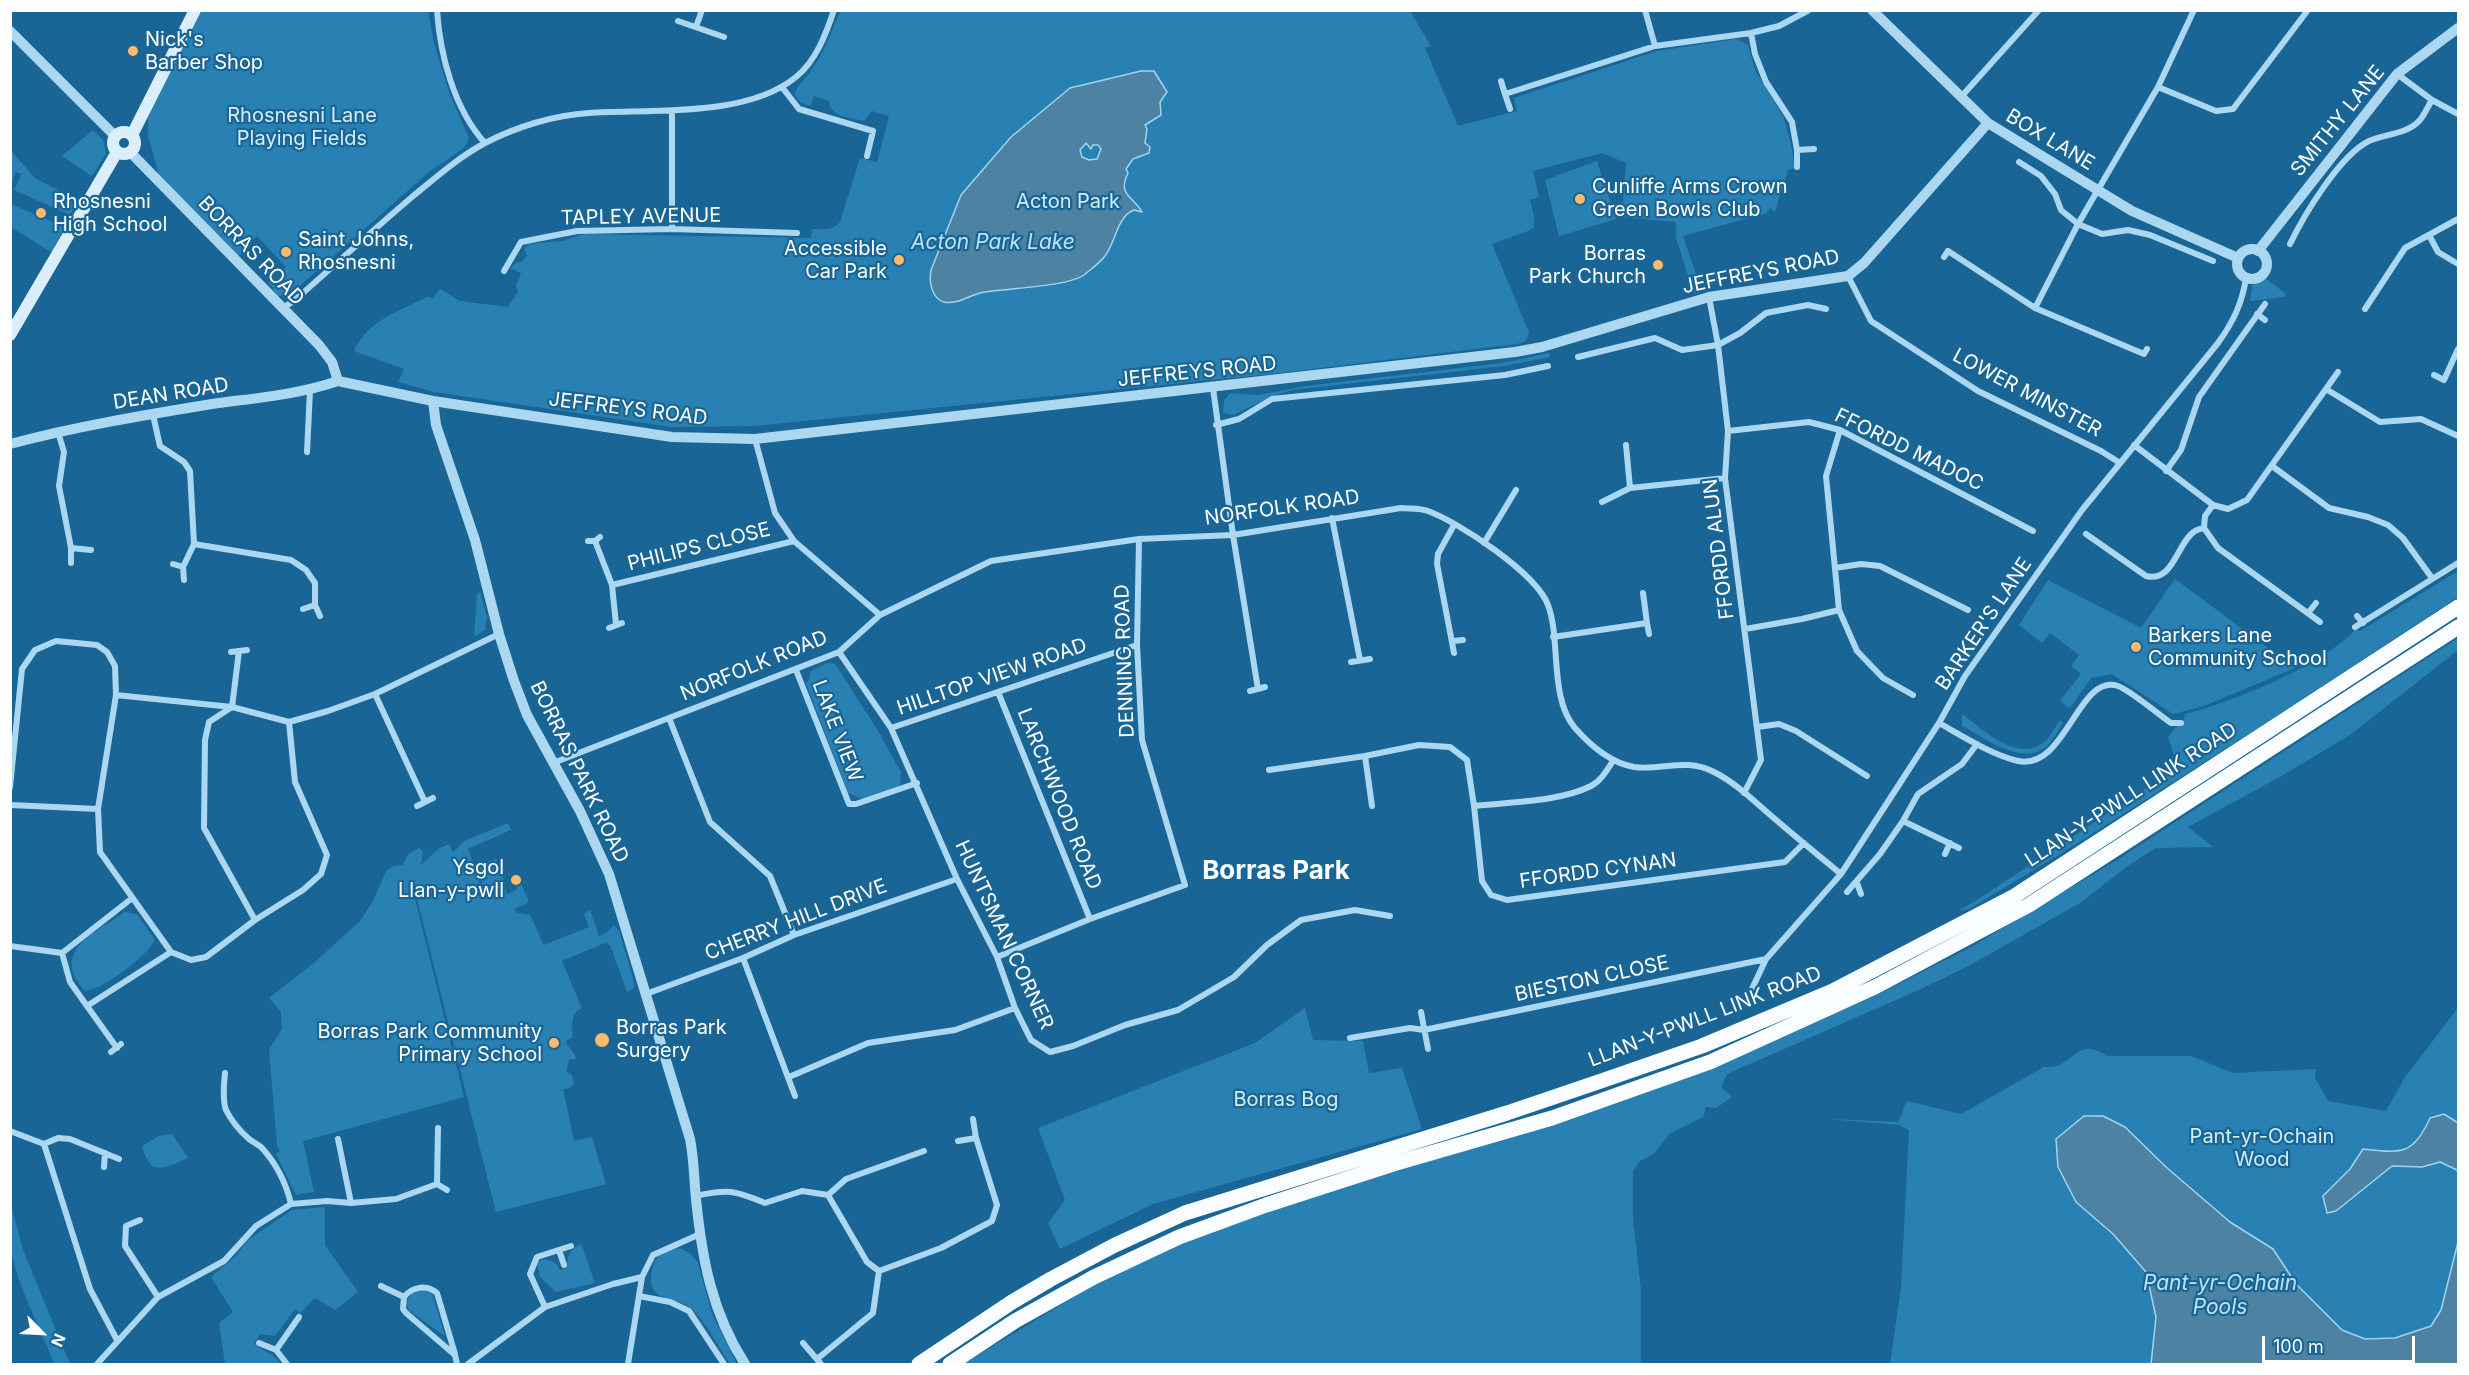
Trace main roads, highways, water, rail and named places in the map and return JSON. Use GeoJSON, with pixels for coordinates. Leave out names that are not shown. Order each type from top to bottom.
{"type":"FeatureCollection","features":[{"type":"Feature","properties":{"kind":"highway","name":"LLAN-Y-PWLL LINK ROAD"},"geometry":{"type":"LineString","coordinates":[[919,1365],[1002,1308],[1051,1279],[1115,1245],[1185,1213],[1507,1113],[1604,1080],[1702,1046],[1833,991],[2013,897],[2458,606]]}},
{"type":"Feature","properties":{"kind":"highway","name":"LLAN-Y-PWLL LINK ROAD"},"geometry":{"type":"LineString","coordinates":[[950,1365],[1015,1321],[1084,1282],[1179,1238],[1266,1205],[1552,1118],[1710,1062],[1875,987],[2029,905],[2458,627]]}},
{"type":"Feature","properties":{"kind":"main road"},"geometry":{"type":"LineString","coordinates":[[10,335],[124,152],[135,145],[132,135],[195,10]]}},
{"type":"Feature","properties":{"kind":"main road"},"geometry":{"type":"LineString","coordinates":[[124,152],[113,142],[115,136],[121,132],[132,135]]}},
{"type":"Feature","properties":{"kind":"water","name":"Acton Park Lake"},"geometry":{"type":"Polygon","coordinates":[[[1141,71],[1154,71],[1167,92],[1160,102],[1161,115],[1145,125],[1147,129],[1145,143],[1150,147],[1149,153],[1133,159],[1126,169],[1128,173],[1124,186],[1125,191],[1142,212],[1134,210],[1128,213],[1103,259],[1076,279],[1050,285],[980,293],[948,303],[940,300],[932,289],[931,270],[961,195],[1011,137],[1070,88],[1141,71]],[[1086,143],[1080,150],[1082,157],[1089,160],[1097,159],[1101,149],[1098,145],[1093,145],[1091,149],[1086,143]]]}},
{"type":"Feature","properties":{"kind":"water"},"geometry":{"type":"Polygon","coordinates":[[[2444,1114],[2458,1123],[2458,1174],[2457,1170],[2440,1162],[2422,1167],[2392,1166],[2336,1211],[2327,1213],[2323,1196],[2350,1169],[2363,1149],[2396,1151],[2411,1146],[2418,1139],[2430,1118],[2444,1114]]]}},
{"type":"Feature","properties":{"kind":"water","name":"Pant-yr-Ochain Pools"},"geometry":{"type":"Polygon","coordinates":[[[2084,1116],[2103,1116],[2125,1127],[2166,1167],[2230,1222],[2273,1249],[2296,1284],[2342,1330],[2365,1339],[2395,1338],[2431,1326],[2441,1310],[2458,1242],[2458,1364],[2151,1364],[2156,1317],[2146,1272],[2113,1234],[2076,1202],[2058,1167],[2056,1139],[2084,1116]]]}},
{"type":"Feature","properties":{"kind":"place","name":"Nick's Barber Shop"},"geometry":{"type":"Point","coordinates":[133,51]}},
{"type":"Feature","properties":{"kind":"place","name":"Cunliffe Arms Crown Green Bowls Club"},"geometry":{"type":"Point","coordinates":[1580,199]}},
{"type":"Feature","properties":{"kind":"place","name":"Rhosnesni High School"},"geometry":{"type":"Point","coordinates":[41,213]}},
{"type":"Feature","properties":{"kind":"place","name":"Saint Johns, Rhosnesni"},"geometry":{"type":"Point","coordinates":[286,252]}},
{"type":"Feature","properties":{"kind":"place","name":"Accessible Car Park"},"geometry":{"type":"Point","coordinates":[899,260]}},
{"type":"Feature","properties":{"kind":"place","name":"Borras Park Church"},"geometry":{"type":"Point","coordinates":[1658,265]}},
{"type":"Feature","properties":{"kind":"place","name":"Barkers Lane Community School"},"geometry":{"type":"Point","coordinates":[2136,647]}},
{"type":"Feature","properties":{"kind":"place","name":"Ysgol Llan-y-pwll"},"geometry":{"type":"Point","coordinates":[516,880]}},
{"type":"Feature","properties":{"kind":"place","name":"Borras Park Surgery"},"geometry":{"type":"Point","coordinates":[602,1040]}},
{"type":"Feature","properties":{"kind":"place","name":"Borras Park Community Primary School"},"geometry":{"type":"Point","coordinates":[554,1043]}},
{"type":"Feature","properties":{"kind":"district","name":"Borras Park"},"geometry":{"type":"Point","coordinates":[1276,871]}},
{"type":"Feature","properties":{"kind":"park label","name":"Rhosnesni Lane Playing Fields"},"geometry":{"type":"Point","coordinates":[302,128]}},
{"type":"Feature","properties":{"kind":"park label","name":"Acton Park"},"geometry":{"type":"Point","coordinates":[1068,202]}},
{"type":"Feature","properties":{"kind":"park label","name":"Borras Bog"},"geometry":{"type":"Point","coordinates":[1286,1100]}},
{"type":"Feature","properties":{"kind":"park label","name":"Pant-yr-Ochain Wood"},"geometry":{"type":"Point","coordinates":[2262,1148]}}]}
